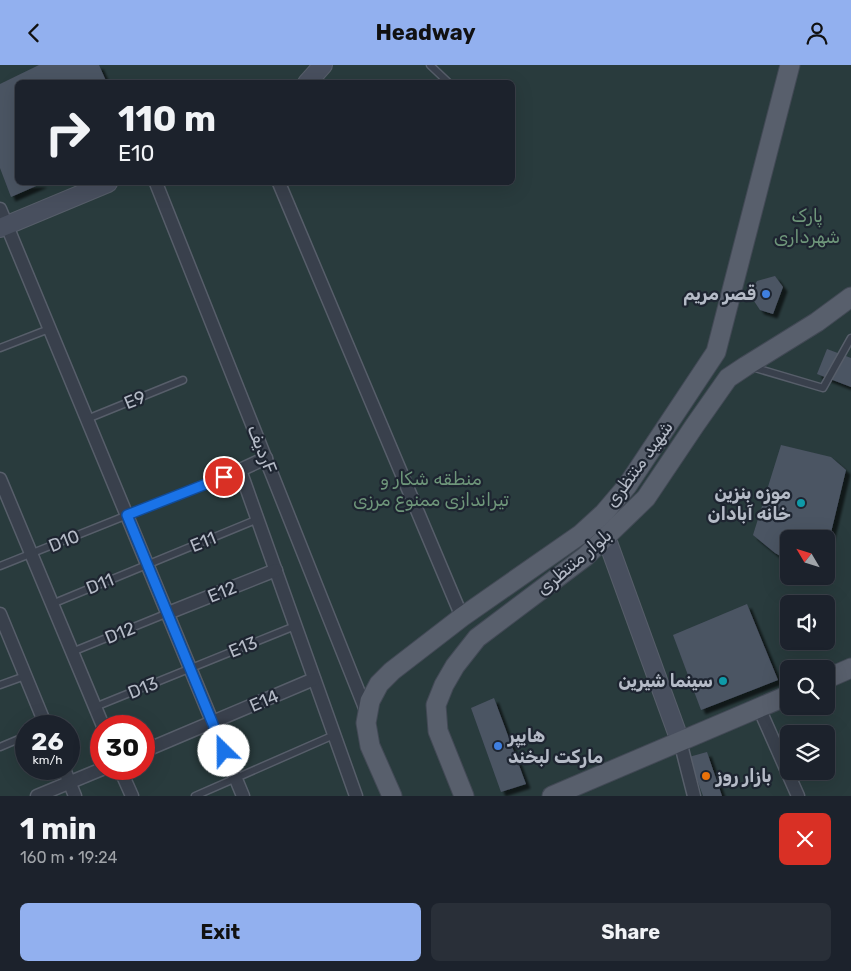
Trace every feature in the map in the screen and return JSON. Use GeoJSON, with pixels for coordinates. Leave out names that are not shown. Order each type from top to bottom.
{"type":"FeatureCollection","features":[{"type":"Feature","properties":{"kind":"main road","name":"شهید منتظری"},"geometry":{"type":"LineString","coordinates":[[392,796],[370,746],[366,723],[370,701],[379,684],[392,671],[462,617],[581,534],[604,513],[627,486],[716,352],[790,65]]}},
{"type":"Feature","properties":{"kind":"main road","name":"بلوار منتظری"},"geometry":{"type":"LineString","coordinates":[[464,796],[438,731],[436,705],[444,685],[455,666],[476,638],[586,556],[646,498],[694,425],[728,379],[818,322],[851,297]]}},
{"type":"Feature","properties":{"kind":"main road"},"geometry":{"type":"LineString","coordinates":[[835,675],[851,668]]}},
{"type":"Feature","properties":{"kind":"main road"},"geometry":{"type":"LineString","coordinates":[[552,796],[780,699]]}},
{"type":"Feature","properties":{"kind":"street"},"geometry":{"type":"LineString","coordinates":[[310,80],[323,65]]}},
{"type":"Feature","properties":{"kind":"street"},"geometry":{"type":"LineString","coordinates":[[102,185],[2,221],[87,419],[243,796]]}},
{"type":"Feature","properties":{"kind":"street","name":"ردیفF"},"geometry":{"type":"LineString","coordinates":[[157,185],[368,716]]}},
{"type":"Feature","properties":{"kind":"street"},"geometry":{"type":"LineString","coordinates":[[281,185],[462,617]]}},
{"type":"Feature","properties":{"kind":"street"},"geometry":{"type":"LineString","coordinates":[[266,459],[240,470],[356,796]]}},
{"type":"Feature","properties":{"kind":"street"},"geometry":{"type":"LineString","coordinates":[[0,479],[98,715]]}},
{"type":"Feature","properties":{"kind":"street"},"geometry":{"type":"LineString","coordinates":[[606,537],[680,741],[689,795]]}},
{"type":"Feature","properties":{"kind":"street","name":"E12"},"geometry":{"type":"LineString","coordinates":[[168,613],[276,570]]}},
{"type":"Feature","properties":{"kind":"street"},"geometry":{"type":"LineString","coordinates":[[1,621],[42,715]]}},
{"type":"Feature","properties":{"kind":"street","name":"E14"},"geometry":{"type":"LineString","coordinates":[[155,747],[314,679]]}},
{"type":"Feature","properties":{"kind":"street"},"geometry":{"type":"LineString","coordinates":[[759,708],[798,796]]}},
{"type":"Feature","properties":{"kind":"street"},"geometry":{"type":"LineString","coordinates":[[37,796],[90,774]]}},
{"type":"Feature","properties":{"kind":"street"},"geometry":{"type":"LineString","coordinates":[[125,780],[132,796]]}},
{"type":"Feature","properties":{"kind":"street"},"geometry":{"type":"LineString","coordinates":[[69,782],[75,796]]}},
{"type":"Feature","properties":{"kind":"lane"},"geometry":{"type":"LineString","coordinates":[[430,65],[446,80]]}},
{"type":"Feature","properties":{"kind":"lane"},"geometry":{"type":"LineString","coordinates":[[0,348],[49,329]]}},
{"type":"Feature","properties":{"kind":"lane"},"geometry":{"type":"LineString","coordinates":[[746,366],[823,389],[851,338]]}},
{"type":"Feature","properties":{"kind":"lane","name":"E9"},"geometry":{"type":"LineString","coordinates":[[87,419],[183,380]]}},
{"type":"Feature","properties":{"kind":"lane","name":"D10"},"geometry":{"type":"LineString","coordinates":[[0,566],[240,470]]}},
{"type":"Feature","properties":{"kind":"lane","name":"E11"},"geometry":{"type":"LineString","coordinates":[[147,564],[258,519]]}},
{"type":"Feature","properties":{"kind":"lane","name":"D11"},"geometry":{"type":"LineString","coordinates":[[52,604],[147,564]]}},
{"type":"Feature","properties":{"kind":"lane","name":"D12"},"geometry":{"type":"LineString","coordinates":[[72,652],[168,613]]}},
{"type":"Feature","properties":{"kind":"lane","name":"E13"},"geometry":{"type":"LineString","coordinates":[[190,668],[295,626]]}},
{"type":"Feature","properties":{"kind":"lane","name":"D13"},"geometry":{"type":"LineString","coordinates":[[95,707],[190,668]]}},
{"type":"Feature","properties":{"kind":"lane"},"geometry":{"type":"LineString","coordinates":[[0,685],[26,676]]}},
{"type":"Feature","properties":{"kind":"lane"},"geometry":{"type":"LineString","coordinates":[[195,796],[334,735]]}},
{"type":"Feature","properties":{"kind":"lane"},"geometry":{"type":"LineString","coordinates":[[0,747],[15,741]]}},
{"type":"Feature","properties":{"kind":"green space","name":"منطقه شکار و تیراندازی ممنوع مرزی"},"geometry":{"type":"Polygon","coordinates":[[[0,65],[851,65],[851,796],[0,796],[0,65]]]}},
{"type":"Feature","properties":{"kind":"building"},"geometry":{"type":"Polygon","coordinates":[[[39,65],[99,65],[106,80],[15,80],[15,185],[38,185],[11,197],[0,168],[0,84],[39,65]]]}},
{"type":"Feature","properties":{"kind":"building","name":"قصر مریم"},"geometry":{"type":"Polygon","coordinates":[[[775,276],[783,287],[773,314],[760,310],[752,298],[752,290],[757,281],[775,276]]]}},
{"type":"Feature","properties":{"kind":"building"},"geometry":{"type":"Polygon","coordinates":[[[827,349],[851,358],[851,387],[817,374],[827,349]]]}},
{"type":"Feature","properties":{"kind":"building","name":"موزه بنزین خانه آبادان"},"geometry":{"type":"Polygon","coordinates":[[[781,445],[831,457],[846,470],[832,530],[780,530],[780,556],[753,535],[781,445]]]}},
{"type":"Feature","properties":{"kind":"building"},"geometry":{"type":"Polygon","coordinates":[[[747,604],[778,680],[701,710],[673,635],[747,604]]]}},
{"type":"Feature","properties":{"kind":"building","name":"هایپر مارکت لبخند"},"geometry":{"type":"Polygon","coordinates":[[[494,698],[526,784],[501,792],[471,708],[494,698]]]}},
{"type":"Feature","properties":{"kind":"building","name":"بازار روز"},"geometry":{"type":"Polygon","coordinates":[[[707,752],[722,796],[703,796],[689,757],[707,752]]]}},
{"type":"Feature","properties":{"kind":"place","name":"قصر مریم"},"geometry":{"type":"Point","coordinates":[766,294]}},
{"type":"Feature","properties":{"kind":"place","name":"موزه بنزین خانه آبادان"},"geometry":{"type":"Point","coordinates":[801,503]}},
{"type":"Feature","properties":{"kind":"place","name":"سینما شیرین"},"geometry":{"type":"Point","coordinates":[723,681]}},
{"type":"Feature","properties":{"kind":"place","name":"هایپر مارکت لبخند"},"geometry":{"type":"Point","coordinates":[498,746]}},
{"type":"Feature","properties":{"kind":"place","name":"بازار روز"},"geometry":{"type":"Point","coordinates":[706,776]}},
{"type":"Feature","properties":{"kind":"route"},"geometry":{"type":"LineString","coordinates":[[224,477],[127,515],[224,751]]}},
{"type":"Feature","properties":{"kind":"park label","name":"پارک شهرداری"},"geometry":{"type":"Point","coordinates":[807,226]}}]}
